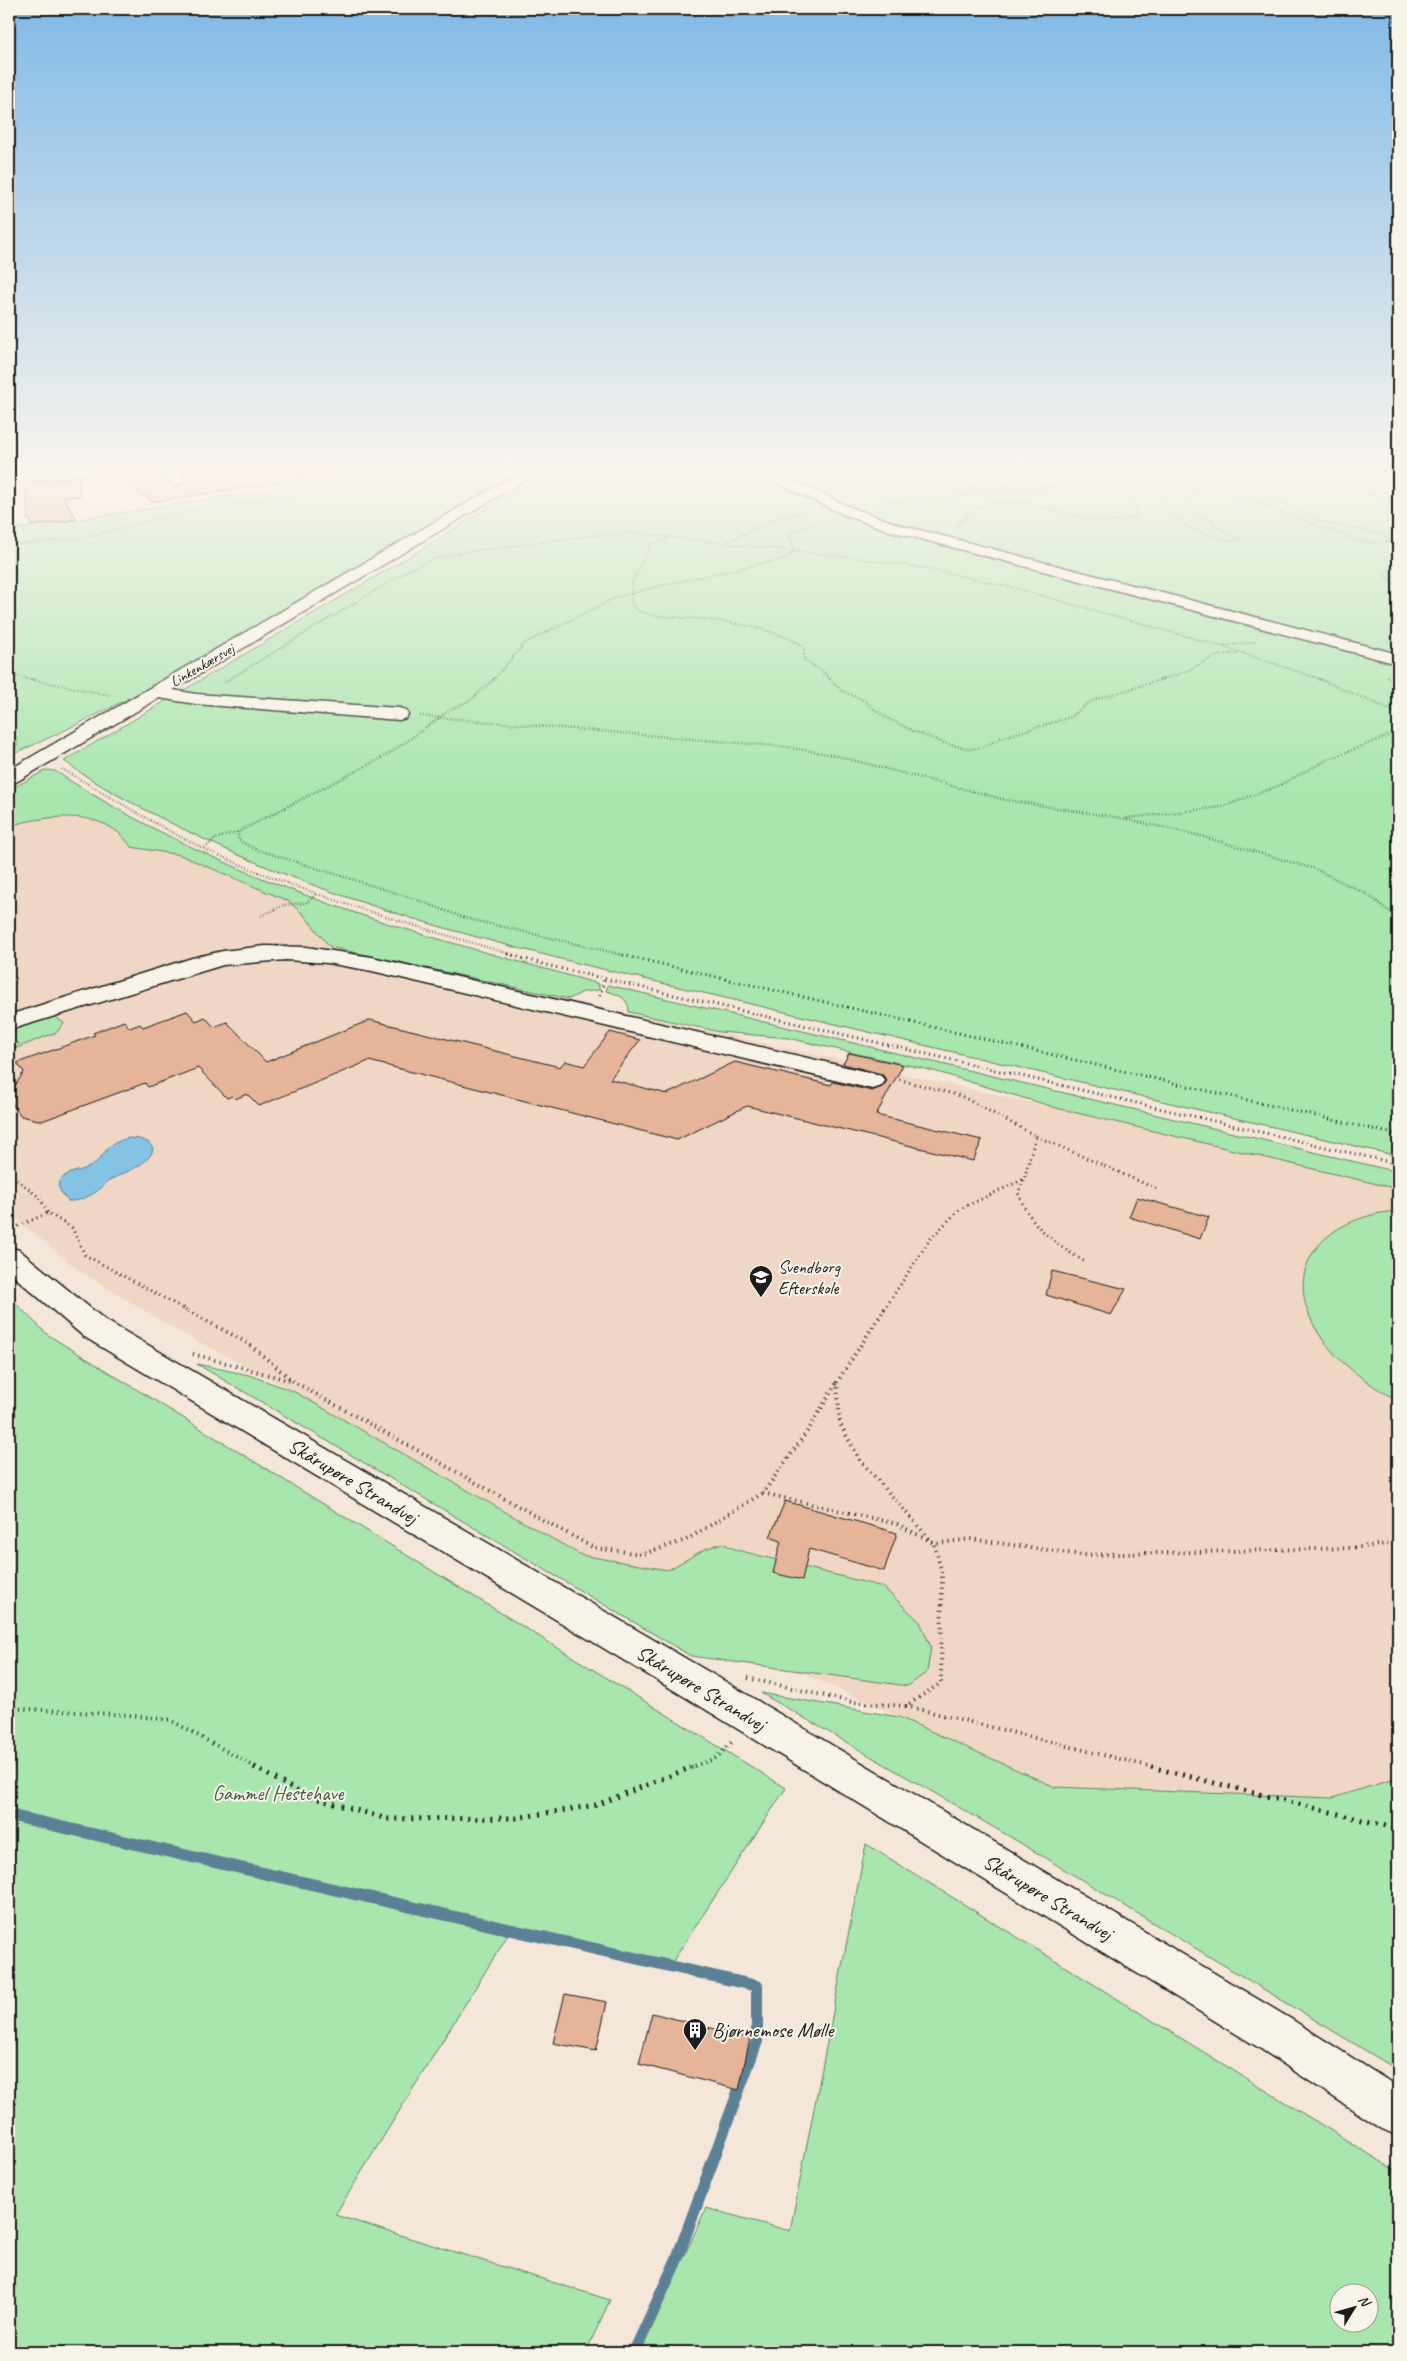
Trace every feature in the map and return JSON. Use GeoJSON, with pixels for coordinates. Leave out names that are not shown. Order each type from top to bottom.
{"type":"FeatureCollection","features":[{"type":"Feature","properties":{"kind":"street","name":"Linkenkærsvej"},"geometry":{"type":"LineString","coordinates":[[9,778],[352,577]]}},
{"type":"Feature","properties":{"kind":"street"},"geometry":{"type":"LineString","coordinates":[[1084,577],[1398,659]]}},
{"type":"Feature","properties":{"kind":"street"},"geometry":{"type":"LineString","coordinates":[[155,692],[196,699],[399,714]]}},
{"type":"Feature","properties":{"kind":"street","name":"Linkenkærsvej"},"geometry":{"type":"LineString","coordinates":[[9,773],[46,757]]}},
{"type":"Feature","properties":{"kind":"street"},"geometry":{"type":"LineString","coordinates":[[9,1023],[200,963],[229,956],[292,952],[333,956],[372,964],[872,1081]]}},
{"type":"Feature","properties":{"kind":"street","name":"Skårupøre Strandvej"},"geometry":{"type":"LineString","coordinates":[[9,1257],[94,1328],[713,1694],[1276,2034],[1398,2113]]}},
{"type":"Feature","properties":{"kind":"path"},"geometry":{"type":"LineString","coordinates":[[196,699],[397,577]]}},
{"type":"Feature","properties":{"kind":"path"},"geometry":{"type":"LineString","coordinates":[[635,577],[632,583],[631,603],[642,613],[771,630],[792,638],[804,646],[804,660],[822,671],[840,690],[866,702],[889,719],[913,731],[948,744],[970,749],[984,747],[1000,738],[1071,717],[1097,699],[1183,673],[1202,661],[1228,653],[1246,655]]}},
{"type":"Feature","properties":{"kind":"path"},"geometry":{"type":"LineString","coordinates":[[205,848],[215,840],[238,832],[389,754],[439,718],[472,698],[502,672],[525,643],[603,602],[632,593],[702,577]]}},
{"type":"Feature","properties":{"kind":"path"},"geometry":{"type":"LineString","coordinates":[[971,577],[1246,655],[1318,679],[1398,713]]}},
{"type":"Feature","properties":{"kind":"path"},"geometry":{"type":"LineString","coordinates":[[1387,577],[1398,586]]}},
{"type":"Feature","properties":{"kind":"path"},"geometry":{"type":"LineString","coordinates":[[9,675],[78,690],[121,696],[155,692]]}},
{"type":"Feature","properties":{"kind":"path"},"geometry":{"type":"LineString","coordinates":[[399,714],[787,747],[834,754],[1006,800],[1122,818],[1197,835],[1316,870],[1366,894],[1398,918]]}},
{"type":"Feature","properties":{"kind":"path"},"geometry":{"type":"LineString","coordinates":[[9,730],[15,735]]}},
{"type":"Feature","properties":{"kind":"path"},"geometry":{"type":"LineString","coordinates":[[1122,818],[1222,807],[1278,786],[1326,760],[1398,732]]}},
{"type":"Feature","properties":{"kind":"path"},"geometry":{"type":"LineString","coordinates":[[46,757],[70,775],[205,848],[316,894],[550,966],[1398,1164]]}},
{"type":"Feature","properties":{"kind":"path"},"geometry":{"type":"LineString","coordinates":[[238,832],[238,840],[255,849],[465,918],[1398,1135]]}},
{"type":"Feature","properties":{"kind":"path"},"geometry":{"type":"LineString","coordinates":[[261,916],[287,904],[303,905],[312,900],[316,894]]}},
{"type":"Feature","properties":{"kind":"path"},"geometry":{"type":"LineString","coordinates":[[872,1081],[893,1077],[961,1096],[1036,1136],[1157,1189]]}},
{"type":"Feature","properties":{"kind":"path"},"geometry":{"type":"LineString","coordinates":[[1036,1136],[1024,1179],[1018,1193],[1022,1207],[1032,1223],[1058,1246],[1087,1264]]}},
{"type":"Feature","properties":{"kind":"path"},"geometry":{"type":"LineString","coordinates":[[9,1173],[40,1198],[48,1213],[72,1228],[85,1255],[249,1344],[294,1382],[594,1548],[643,1554],[686,1540],[763,1493],[809,1429],[837,1382],[930,1239],[960,1209],[1024,1179]]}},
{"type":"Feature","properties":{"kind":"path"},"geometry":{"type":"LineString","coordinates":[[9,1230],[48,1213]]}},
{"type":"Feature","properties":{"kind":"path"},"geometry":{"type":"LineString","coordinates":[[158,1366],[183,1352],[294,1382]]}},
{"type":"Feature","properties":{"kind":"path"},"geometry":{"type":"LineString","coordinates":[[837,1382],[840,1424],[860,1460],[934,1544],[942,1573],[941,1683],[906,1706]]}},
{"type":"Feature","properties":{"kind":"path"},"geometry":{"type":"LineString","coordinates":[[763,1493],[897,1524],[934,1544],[970,1539],[1082,1556],[1350,1548],[1398,1543]]}},
{"type":"Feature","properties":{"kind":"path"},"geometry":{"type":"LineString","coordinates":[[713,1694],[729,1680],[748,1678],[852,1702],[906,1706],[1398,1829]]}},
{"type":"Feature","properties":{"kind":"path"},"geometry":{"type":"LineString","coordinates":[[9,1708],[129,1715],[170,1720],[304,1794],[387,1819],[516,1818],[596,1806],[716,1758],[754,1720]]}},
{"type":"Feature","properties":{"kind":"shaded area","name":"Svendborg Efterskole"},"geometry":{"type":"Polygon","coordinates":[[[61,817],[100,822],[117,829],[131,847],[180,855],[288,901],[303,914],[330,947],[1060,1109],[1398,1189],[1398,1778],[1332,1798],[1055,1787],[709,1631],[581,1555],[293,1391],[176,1330],[80,1271],[9,1213],[9,826],[44,818],[61,817]]]}},
{"type":"Feature","properties":{"kind":"green space"},"geometry":{"type":"Polygon","coordinates":[[[9,577],[343,577],[143,691],[9,756],[9,577]]]}},
{"type":"Feature","properties":{"kind":"green space"},"geometry":{"type":"Polygon","coordinates":[[[374,577],[1071,577],[1398,663],[1398,1156],[591,966],[448,929],[308,883],[240,856],[173,824],[103,787],[64,761],[374,577]]]}},
{"type":"Feature","properties":{"kind":"green space"},"geometry":{"type":"Polygon","coordinates":[[[1102,577],[1398,577],[1398,656],[1102,577]]]}},
{"type":"Feature","properties":{"kind":"green space"},"geometry":{"type":"Polygon","coordinates":[[[46,770],[55,771],[120,810],[187,845],[291,890],[394,926],[599,984],[599,990],[583,992],[569,999],[330,947],[303,914],[288,901],[180,855],[131,847],[120,834],[107,825],[75,817],[58,817],[9,826],[9,790],[46,770]]]}},
{"type":"Feature","properties":{"kind":"green space"},"geometry":{"type":"Polygon","coordinates":[[[608,985],[1398,1172],[1398,1189],[1060,1109],[934,1071],[788,1038],[720,1032],[629,1012],[629,1007],[625,1000],[619,995],[606,991],[608,985]]]}},
{"type":"Feature","properties":{"kind":"green space"},"geometry":{"type":"Polygon","coordinates":[[[52,1015],[64,1023],[57,1032],[9,1051],[9,1029],[52,1015]]]}},
{"type":"Feature","properties":{"kind":"green space"},"geometry":{"type":"Polygon","coordinates":[[[1398,1211],[1398,1401],[1352,1370],[1323,1341],[1306,1305],[1303,1282],[1308,1263],[1318,1246],[1333,1232],[1352,1222],[1374,1214],[1398,1211]]]}},
{"type":"Feature","properties":{"kind":"green space","name":"Gammel Hestehave"},"geometry":{"type":"Polygon","coordinates":[[[9,1297],[48,1335],[786,1788],[667,1970],[514,1925],[335,2215],[610,2300],[586,2352],[9,2352],[9,1297]]]}},
{"type":"Feature","properties":{"kind":"green space"},"geometry":{"type":"Polygon","coordinates":[[[197,1364],[249,1375],[293,1391],[581,1555],[668,1570],[705,1549],[722,1543],[737,1550],[883,1587],[920,1622],[931,1647],[927,1672],[908,1686],[691,1656],[197,1364]]]}},
{"type":"Feature","properties":{"kind":"green space"},"geometry":{"type":"Polygon","coordinates":[[[761,1693],[899,1717],[1055,1787],[1332,1798],[1398,1778],[1398,2070],[1007,1835],[761,1693]]]}},
{"type":"Feature","properties":{"kind":"green space"},"geometry":{"type":"Polygon","coordinates":[[[866,1844],[1398,2172],[1398,2352],[641,2352],[706,2208],[790,2231],[866,1844]]]}},
{"type":"Feature","properties":{"kind":"water"},"geometry":{"type":"Polygon","coordinates":[[[129,1138],[148,1142],[153,1148],[148,1159],[110,1180],[98,1191],[81,1199],[68,1201],[58,1185],[61,1180],[72,1172],[91,1166],[101,1158],[109,1147],[129,1138]]]}},
{"type":"Feature","properties":{"kind":"building"},"geometry":{"type":"Polygon","coordinates":[[[187,1011],[196,1021],[205,1017],[214,1027],[227,1022],[266,1062],[370,1020],[560,1067],[565,1061],[584,1066],[610,1032],[640,1040],[610,1079],[667,1094],[735,1062],[831,1085],[833,1082],[872,1091],[882,1087],[887,1081],[882,1074],[843,1064],[849,1053],[903,1065],[876,1115],[982,1140],[973,1161],[747,1106],[677,1140],[369,1061],[259,1106],[247,1094],[235,1099],[232,1096],[227,1098],[198,1068],[148,1087],[145,1083],[42,1121],[21,1116],[9,1099],[9,1095],[24,1072],[17,1063],[95,1035],[93,1033],[124,1021],[130,1028],[140,1024],[143,1027],[187,1011]]]}},
{"type":"Feature","properties":{"kind":"building"},"geometry":{"type":"Polygon","coordinates":[[[1137,1197],[1209,1217],[1200,1239],[1129,1217],[1137,1197]]]}},
{"type":"Feature","properties":{"kind":"building"},"geometry":{"type":"Polygon","coordinates":[[[1052,1271],[1126,1289],[1111,1315],[1046,1295],[1052,1271]]]}},
{"type":"Feature","properties":{"kind":"building"},"geometry":{"type":"Polygon","coordinates":[[[785,1501],[897,1533],[884,1571],[809,1549],[802,1580],[773,1573],[781,1541],[770,1537],[785,1501]]]}},
{"type":"Feature","properties":{"kind":"building"},"geometry":{"type":"Polygon","coordinates":[[[565,1994],[607,2002],[596,2051],[553,2043],[565,1994]]]}},
{"type":"Feature","properties":{"kind":"building","name":"Bjørnemose Mølle"},"geometry":{"type":"Polygon","coordinates":[[[652,2013],[750,2038],[739,2090],[639,2064],[652,2013]]]}},
{"type":"Feature","properties":{"kind":"waterway"},"geometry":{"type":"LineString","coordinates":[[9,1815],[757,1986],[757,2041],[676,2261],[634,2352]]}},
{"type":"Feature","properties":{"kind":"place","name":"Svendborg Efterskole"},"geometry":{"type":"Point","coordinates":[761,1298]}},
{"type":"Feature","properties":{"kind":"place","name":"Bjørnemose Mølle"},"geometry":{"type":"Point","coordinates":[695,2051]}}]}
